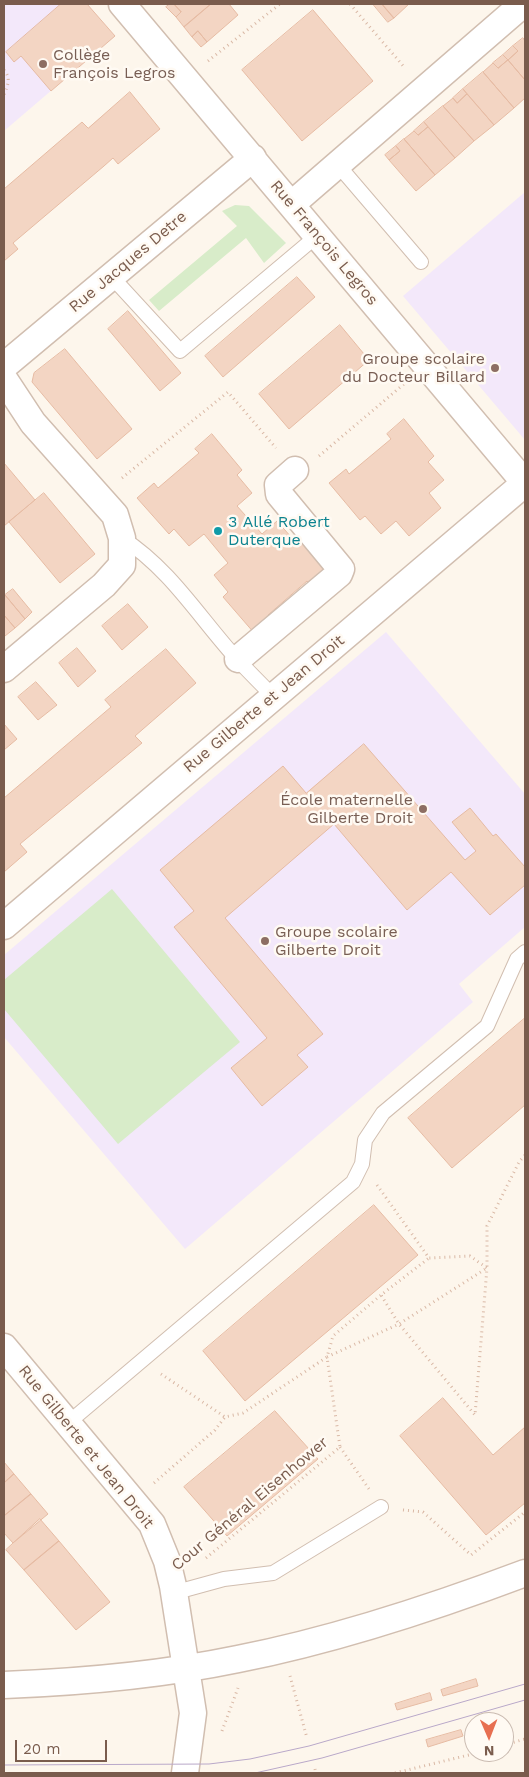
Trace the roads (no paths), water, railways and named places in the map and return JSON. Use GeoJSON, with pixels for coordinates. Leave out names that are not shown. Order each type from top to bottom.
{"type":"FeatureCollection","features":[{"type":"Feature","properties":{"kind":"street","name":"Rue François Legros"},"geometry":{"type":"LineString","coordinates":[[122,4],[525,483]]}},
{"type":"Feature","properties":{"kind":"street"},"geometry":{"type":"LineString","coordinates":[[292,204],[523,4]]}},
{"type":"Feature","properties":{"kind":"street","name":"Rue Jacques Detre"},"geometry":{"type":"LineString","coordinates":[[4,366],[253,158]]}},
{"type":"Feature","properties":{"kind":"street"},"geometry":{"type":"LineString","coordinates":[[4,379],[33,424],[115,515],[122,538],[122,565],[104,585],[4,669]]}},
{"type":"Feature","properties":{"kind":"street"},"geometry":{"type":"LineString","coordinates":[[238,660],[339,574],[340,569],[279,494],[278,485],[295,470]]}},
{"type":"Feature","properties":{"kind":"street","name":"Rue Gilberte et Jean Droit"},"geometry":{"type":"LineString","coordinates":[[4,926],[525,483]]}},
{"type":"Feature","properties":{"kind":"street","name":"Rue Gilberte et Jean Droit"},"geometry":{"type":"LineString","coordinates":[[4,1347],[152,1524],[167,1561],[193,1713],[185,1773]]}},
{"type":"Feature","properties":{"kind":"street"},"geometry":{"type":"LineString","coordinates":[[4,1685],[114,1679],[262,1654],[372,1625],[525,1573]]}},
{"type":"Feature","properties":{"kind":"lane"},"geometry":{"type":"LineString","coordinates":[[338,164],[420,262]]}},
{"type":"Feature","properties":{"kind":"lane"},"geometry":{"type":"LineString","coordinates":[[111,276],[180,351],[318,235]]}},
{"type":"Feature","properties":{"kind":"lane"},"geometry":{"type":"LineString","coordinates":[[122,538],[153,562],[188,598],[238,660],[274,697]]}},
{"type":"Feature","properties":{"kind":"lane"},"geometry":{"type":"LineString","coordinates":[[68,1423],[353,1182],[362,1164],[365,1140],[382,1113],[487,1026],[517,959],[525,952]]}},
{"type":"Feature","properties":{"kind":"lane"},"geometry":{"type":"LineString","coordinates":[[173,1589],[224,1579],[273,1573],[381,1507]]}},
{"type":"Feature","properties":{"kind":"tram line"},"geometry":{"type":"LineString","coordinates":[[4,1765],[209,1764],[250,1759],[309,1746],[525,1684]]}},
{"type":"Feature","properties":{"kind":"tram line"},"geometry":{"type":"LineString","coordinates":[[255,1773],[322,1758],[525,1700]]}},
{"type":"Feature","properties":{"kind":"place","name":"Collège François Legros"},"geometry":{"type":"Point","coordinates":[43,64]}},
{"type":"Feature","properties":{"kind":"place","name":"Groupe scolaire du Docteur Billard"},"geometry":{"type":"Point","coordinates":[495,368]}},
{"type":"Feature","properties":{"kind":"place","name":"3 Allé Robert Duterque"},"geometry":{"type":"Point","coordinates":[218,531]}},
{"type":"Feature","properties":{"kind":"place","name":"École maternelle Gilberte Droit"},"geometry":{"type":"Point","coordinates":[423,809]}},
{"type":"Feature","properties":{"kind":"place","name":"Groupe scolaire Gilberte Droit"},"geometry":{"type":"Point","coordinates":[265,941]}}]}
